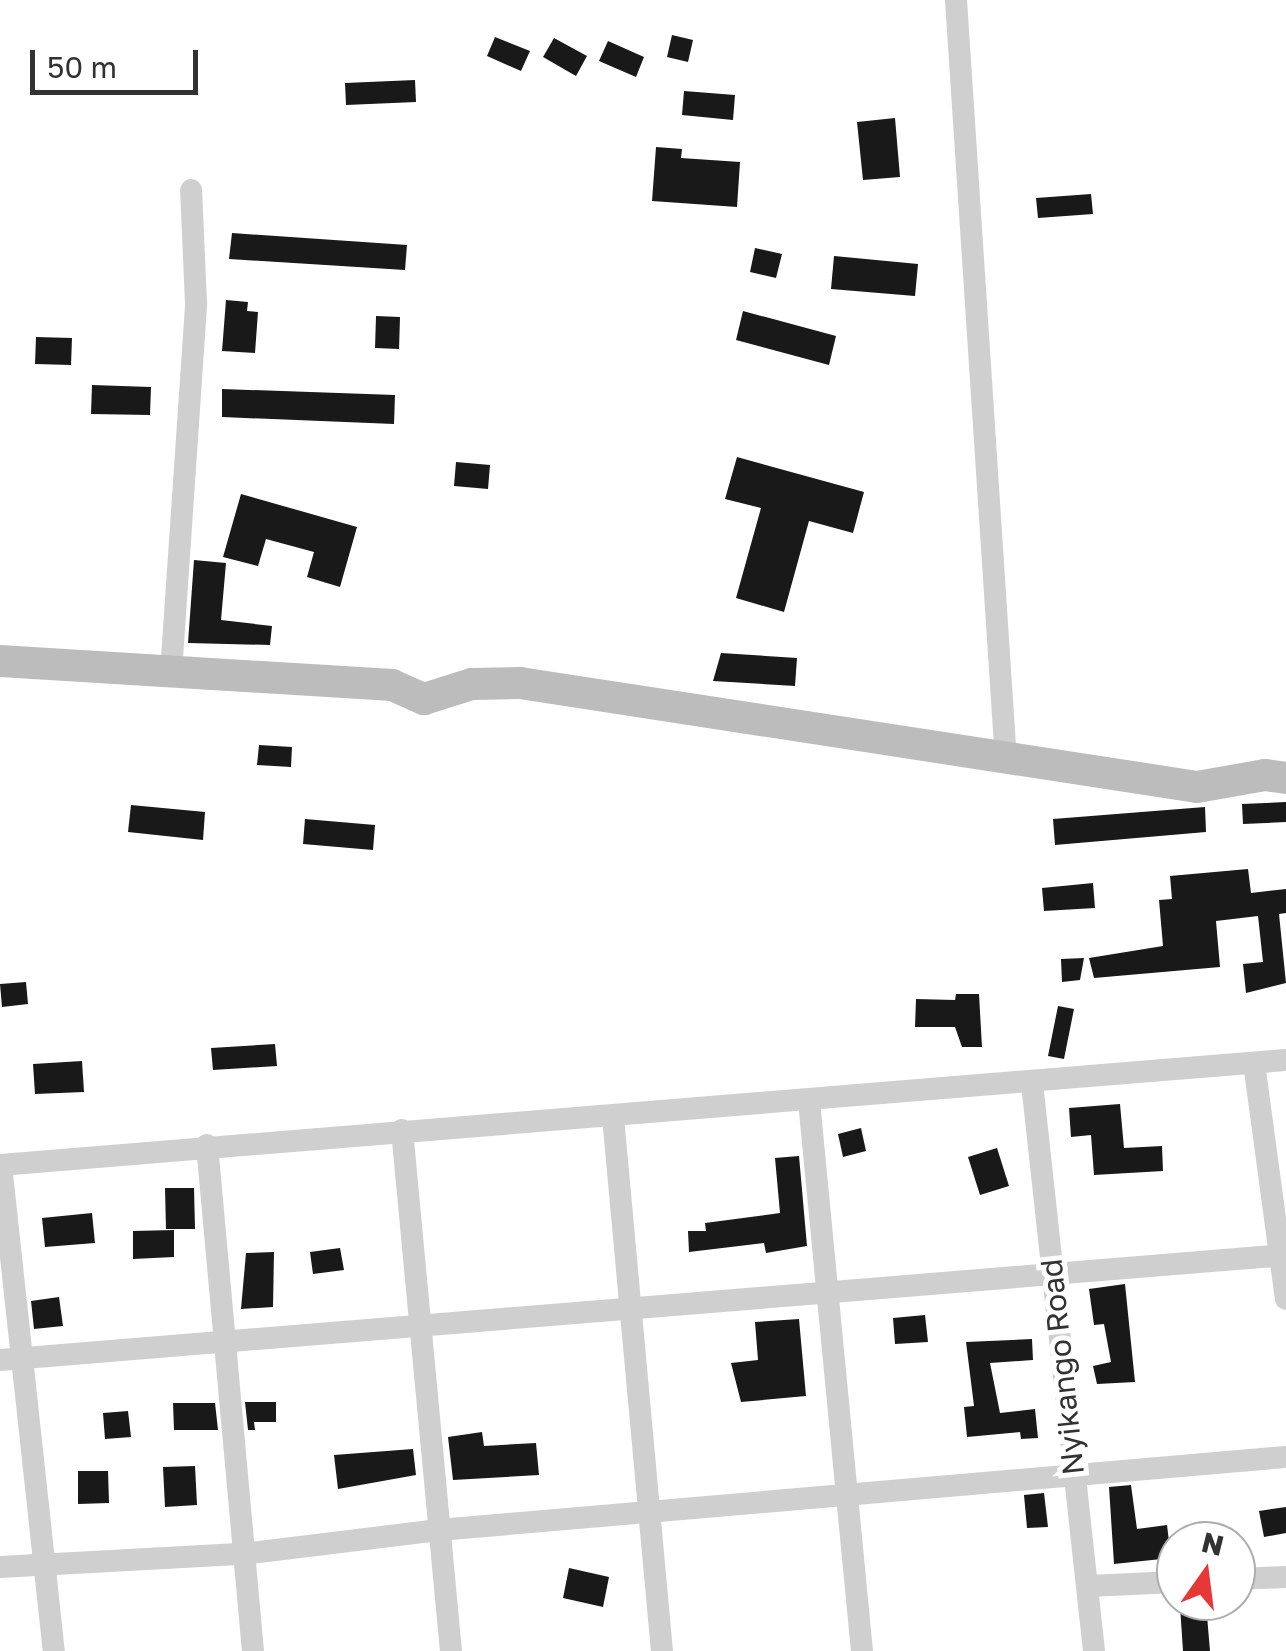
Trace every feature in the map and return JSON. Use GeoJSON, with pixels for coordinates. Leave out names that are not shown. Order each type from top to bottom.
{"type":"FeatureCollection","features":[{"type":"Feature","properties":{"kind":"street"},"geometry":{"type":"LineString","coordinates":[[956,0],[1006,760]]}},
{"type":"Feature","properties":{"kind":"street"},"geometry":{"type":"LineString","coordinates":[[171,672],[196,303],[191,190]]}},
{"type":"Feature","properties":{"kind":"street"},"geometry":{"type":"LineString","coordinates":[[0,661],[392,685],[424,699],[472,684],[520,683],[1197,787],[1265,775],[1286,778]]}},
{"type":"Feature","properties":{"kind":"street"},"geometry":{"type":"LineString","coordinates":[[54,1651],[1,1165],[207,1145],[613,1117],[1286,1060]]}},
{"type":"Feature","properties":{"kind":"street"},"geometry":{"type":"LineString","coordinates":[[1254,1063],[1286,1299]]}},
{"type":"Feature","properties":{"kind":"street","name":"Nyikango Road"},"geometry":{"type":"LineString","coordinates":[[1032,1083],[1094,1651]]}},
{"type":"Feature","properties":{"kind":"street"},"geometry":{"type":"LineString","coordinates":[[809,1101],[862,1651]]}},
{"type":"Feature","properties":{"kind":"street"},"geometry":{"type":"LineString","coordinates":[[613,1117],[662,1651]]}},
{"type":"Feature","properties":{"kind":"street"},"geometry":{"type":"LineString","coordinates":[[402,1130],[451,1651]]}},
{"type":"Feature","properties":{"kind":"street"},"geometry":{"type":"LineString","coordinates":[[207,1145],[220,1341],[253,1651]]}},
{"type":"Feature","properties":{"kind":"street"},"geometry":{"type":"LineString","coordinates":[[0,1360],[24,1363],[418,1324],[629,1313],[1283,1255]]}},
{"type":"Feature","properties":{"kind":"street"},"geometry":{"type":"LineString","coordinates":[[0,1567],[244,1554],[439,1530],[1286,1458]]}},
{"type":"Feature","properties":{"kind":"street"},"geometry":{"type":"LineString","coordinates":[[1256,1578],[1286,1577]]}},
{"type":"Feature","properties":{"kind":"street"},"geometry":{"type":"LineString","coordinates":[[1088,1586],[1156,1583]]}},
{"type":"Feature","properties":{"kind":"building"},"geometry":{"type":"Polygon","coordinates":[[[672,35],[693,40],[688,62],[667,57],[672,35]]]}},
{"type":"Feature","properties":{"kind":"building"},"geometry":{"type":"Polygon","coordinates":[[[495,37],[530,51],[521,71],[487,56],[495,37]]]}},
{"type":"Feature","properties":{"kind":"building"},"geometry":{"type":"Polygon","coordinates":[[[554,38],[587,56],[576,76],[543,57],[554,38]]]}},
{"type":"Feature","properties":{"kind":"building"},"geometry":{"type":"Polygon","coordinates":[[[608,41],[644,57],[636,77],[599,61],[608,41]]]}},
{"type":"Feature","properties":{"kind":"building"},"geometry":{"type":"Polygon","coordinates":[[[415,80],[416,102],[346,105],[345,83],[415,80]]]}},
{"type":"Feature","properties":{"kind":"building"},"geometry":{"type":"Polygon","coordinates":[[[684,91],[735,95],[733,120],[682,115],[684,91]]]}},
{"type":"Feature","properties":{"kind":"building"},"geometry":{"type":"Polygon","coordinates":[[[895,118],[900,177],[863,180],[857,122],[895,118]]]}},
{"type":"Feature","properties":{"kind":"building"},"geometry":{"type":"Polygon","coordinates":[[[656,147],[682,149],[681,158],[740,162],[737,207],[652,201],[656,147]]]}},
{"type":"Feature","properties":{"kind":"building"},"geometry":{"type":"Polygon","coordinates":[[[1091,194],[1093,214],[1038,218],[1036,198],[1091,194]]]}},
{"type":"Feature","properties":{"kind":"building"},"geometry":{"type":"Polygon","coordinates":[[[232,233],[407,245],[405,270],[229,259],[232,233]]]}},
{"type":"Feature","properties":{"kind":"building"},"geometry":{"type":"Polygon","coordinates":[[[755,248],[782,254],[776,278],[750,272],[755,248]]]}},
{"type":"Feature","properties":{"kind":"building"},"geometry":{"type":"Polygon","coordinates":[[[834,256],[918,264],[915,296],[831,289],[834,256]]]}},
{"type":"Feature","properties":{"kind":"building"},"geometry":{"type":"Polygon","coordinates":[[[226,300],[248,302],[247,311],[258,312],[255,353],[222,351],[226,300]]]}},
{"type":"Feature","properties":{"kind":"building"},"geometry":{"type":"Polygon","coordinates":[[[743,311],[836,336],[829,365],[736,340],[743,311]]]}},
{"type":"Feature","properties":{"kind":"building"},"geometry":{"type":"Polygon","coordinates":[[[376,316],[400,317],[399,349],[375,348],[376,316]]]}},
{"type":"Feature","properties":{"kind":"building"},"geometry":{"type":"Polygon","coordinates":[[[36,337],[72,338],[71,365],[35,364],[36,337]]]}},
{"type":"Feature","properties":{"kind":"building"},"geometry":{"type":"Polygon","coordinates":[[[92,385],[151,387],[150,415],[91,414],[92,385]]]}},
{"type":"Feature","properties":{"kind":"building"},"geometry":{"type":"Polygon","coordinates":[[[222,389],[395,395],[394,424],[222,417],[222,389]]]}},
{"type":"Feature","properties":{"kind":"building"},"geometry":{"type":"Polygon","coordinates":[[[737,457],[864,492],[853,533],[809,521],[784,612],[736,598],[761,508],[725,499],[737,457]]]}},
{"type":"Feature","properties":{"kind":"building"},"geometry":{"type":"Polygon","coordinates":[[[456,462],[490,465],[488,489],[454,486],[456,462]]]}},
{"type":"Feature","properties":{"kind":"building"},"geometry":{"type":"Polygon","coordinates":[[[241,494],[357,527],[340,587],[307,577],[314,552],[266,539],[258,566],[223,557],[241,494]]]}},
{"type":"Feature","properties":{"kind":"building"},"geometry":{"type":"Polygon","coordinates":[[[194,560],[226,563],[221,620],[272,626],[270,645],[188,643],[194,560]]]}},
{"type":"Feature","properties":{"kind":"building"},"geometry":{"type":"Polygon","coordinates":[[[721,653],[797,658],[795,686],[713,681],[721,653]]]}},
{"type":"Feature","properties":{"kind":"building"},"geometry":{"type":"Polygon","coordinates":[[[259,745],[292,747],[291,767],[257,765],[259,745]]]}},
{"type":"Feature","properties":{"kind":"building"},"geometry":{"type":"Polygon","coordinates":[[[1286,802],[1286,822],[1243,824],[1242,804],[1286,802]]]}},
{"type":"Feature","properties":{"kind":"building"},"geometry":{"type":"Polygon","coordinates":[[[131,805],[205,812],[203,840],[128,832],[131,805]]]}},
{"type":"Feature","properties":{"kind":"building"},"geometry":{"type":"Polygon","coordinates":[[[1205,807],[1206,832],[1055,845],[1053,819],[1205,807]]]}},
{"type":"Feature","properties":{"kind":"building"},"geometry":{"type":"Polygon","coordinates":[[[305,819],[375,825],[373,850],[303,844],[305,819]]]}},
{"type":"Feature","properties":{"kind":"building"},"geometry":{"type":"Polygon","coordinates":[[[1248,869],[1251,893],[1286,889],[1286,913],[1279,914],[1286,983],[1246,993],[1243,964],[1263,962],[1258,916],[1216,921],[1220,967],[1094,978],[1089,958],[1163,946],[1159,900],[1172,899],[1170,876],[1248,869]]]}},
{"type":"Feature","properties":{"kind":"building"},"geometry":{"type":"Polygon","coordinates":[[[1093,883],[1095,908],[1044,911],[1042,888],[1093,883]]]}},
{"type":"Feature","properties":{"kind":"building"},"geometry":{"type":"Polygon","coordinates":[[[1084,958],[1080,980],[1062,982],[1061,959],[1084,958]]]}},
{"type":"Feature","properties":{"kind":"building"},"geometry":{"type":"Polygon","coordinates":[[[26,982],[28,1004],[2,1007],[0,984],[26,982]]]}},
{"type":"Feature","properties":{"kind":"building"},"geometry":{"type":"Polygon","coordinates":[[[956,994],[979,994],[982,1047],[962,1047],[955,1027],[915,1027],[916,999],[955,1000],[956,994]]]}},
{"type":"Feature","properties":{"kind":"building"},"geometry":{"type":"Polygon","coordinates":[[[1058,1006],[1074,1009],[1064,1059],[1048,1056],[1058,1006]]]}},
{"type":"Feature","properties":{"kind":"building"},"geometry":{"type":"Polygon","coordinates":[[[275,1044],[277,1066],[213,1070],[211,1048],[275,1044]]]}},
{"type":"Feature","properties":{"kind":"building"},"geometry":{"type":"Polygon","coordinates":[[[82,1061],[84,1092],[35,1094],[33,1064],[82,1061]]]}},
{"type":"Feature","properties":{"kind":"building"},"geometry":{"type":"Polygon","coordinates":[[[1120,1104],[1124,1148],[1162,1146],[1163,1171],[1094,1175],[1091,1135],[1071,1137],[1069,1108],[1120,1104]]]}},
{"type":"Feature","properties":{"kind":"building"},"geometry":{"type":"Polygon","coordinates":[[[861,1128],[866,1151],[843,1157],[838,1134],[861,1128]]]}},
{"type":"Feature","properties":{"kind":"building"},"geometry":{"type":"Polygon","coordinates":[[[997,1148],[1009,1186],[980,1195],[968,1157],[997,1148]]]}},
{"type":"Feature","properties":{"kind":"building"},"geometry":{"type":"Polygon","coordinates":[[[799,1156],[807,1246],[766,1253],[764,1243],[689,1252],[688,1231],[706,1231],[705,1223],[780,1213],[775,1158],[799,1156]]]}},
{"type":"Feature","properties":{"kind":"building"},"geometry":{"type":"Polygon","coordinates":[[[165,1188],[194,1188],[195,1229],[166,1229],[165,1188]]]}},
{"type":"Feature","properties":{"kind":"building"},"geometry":{"type":"Polygon","coordinates":[[[92,1213],[95,1243],[45,1247],[42,1218],[92,1213]]]}},
{"type":"Feature","properties":{"kind":"building"},"geometry":{"type":"Polygon","coordinates":[[[174,1230],[174,1257],[133,1259],[133,1231],[174,1230]]]}},
{"type":"Feature","properties":{"kind":"building"},"geometry":{"type":"Polygon","coordinates":[[[340,1248],[344,1270],[313,1274],[310,1252],[340,1248]]]}},
{"type":"Feature","properties":{"kind":"building"},"geometry":{"type":"Polygon","coordinates":[[[274,1252],[273,1307],[241,1309],[246,1253],[274,1252]]]}},
{"type":"Feature","properties":{"kind":"building"},"geometry":{"type":"Polygon","coordinates":[[[1125,1284],[1135,1382],[1097,1384],[1093,1366],[1111,1362],[1104,1324],[1094,1325],[1089,1289],[1125,1284]]]}},
{"type":"Feature","properties":{"kind":"building"},"geometry":{"type":"Polygon","coordinates":[[[59,1297],[63,1326],[34,1329],[31,1301],[59,1297]]]}},
{"type":"Feature","properties":{"kind":"building"},"geometry":{"type":"Polygon","coordinates":[[[925,1315],[928,1342],[895,1344],[893,1318],[925,1315]]]}},
{"type":"Feature","properties":{"kind":"building"},"geometry":{"type":"Polygon","coordinates":[[[799,1319],[806,1396],[741,1402],[731,1363],[758,1360],[755,1322],[799,1319]]]}},
{"type":"Feature","properties":{"kind":"building"},"geometry":{"type":"Polygon","coordinates":[[[1032,1339],[1033,1360],[990,1363],[1000,1413],[1035,1409],[1038,1438],[1021,1439],[1020,1432],[967,1437],[964,1407],[974,1406],[966,1342],[1032,1339]]]}},
{"type":"Feature","properties":{"kind":"building"},"geometry":{"type":"Polygon","coordinates":[[[245,1402],[276,1402],[276,1422],[254,1422],[255,1430],[248,1430],[245,1402]]]}},
{"type":"Feature","properties":{"kind":"building"},"geometry":{"type":"Polygon","coordinates":[[[173,1403],[215,1403],[218,1430],[174,1430],[173,1403]]]}},
{"type":"Feature","properties":{"kind":"building"},"geometry":{"type":"Polygon","coordinates":[[[128,1411],[131,1437],[105,1439],[103,1413],[128,1411]]]}},
{"type":"Feature","properties":{"kind":"building"},"geometry":{"type":"Polygon","coordinates":[[[482,1432],[484,1446],[536,1443],[539,1475],[453,1480],[448,1437],[482,1432]]]}},
{"type":"Feature","properties":{"kind":"building"},"geometry":{"type":"Polygon","coordinates":[[[413,1449],[416,1475],[338,1489],[334,1455],[413,1449]]]}},
{"type":"Feature","properties":{"kind":"building"},"geometry":{"type":"Polygon","coordinates":[[[195,1466],[197,1505],[165,1507],[163,1467],[195,1466]]]}},
{"type":"Feature","properties":{"kind":"building"},"geometry":{"type":"Polygon","coordinates":[[[78,1471],[108,1471],[109,1503],[78,1504],[78,1471]]]}},
{"type":"Feature","properties":{"kind":"building"},"geometry":{"type":"Polygon","coordinates":[[[1131,1485],[1137,1529],[1156,1526],[1156,1560],[1114,1564],[1109,1487],[1131,1485]]]}},
{"type":"Feature","properties":{"kind":"building"},"geometry":{"type":"Polygon","coordinates":[[[1044,1493],[1048,1527],[1027,1528],[1024,1495],[1044,1493]]]}},
{"type":"Feature","properties":{"kind":"building"},"geometry":{"type":"Polygon","coordinates":[[[1286,1507],[1286,1533],[1264,1537],[1259,1511],[1286,1507]]]}},
{"type":"Feature","properties":{"kind":"building"},"geometry":{"type":"Polygon","coordinates":[[[569,1568],[609,1577],[603,1607],[563,1598],[569,1568]]]}},
{"type":"Feature","properties":{"kind":"building"},"geometry":{"type":"Polygon","coordinates":[[[1181,1621],[1207,1621],[1210,1651],[1183,1651],[1181,1621]]]}}]}
